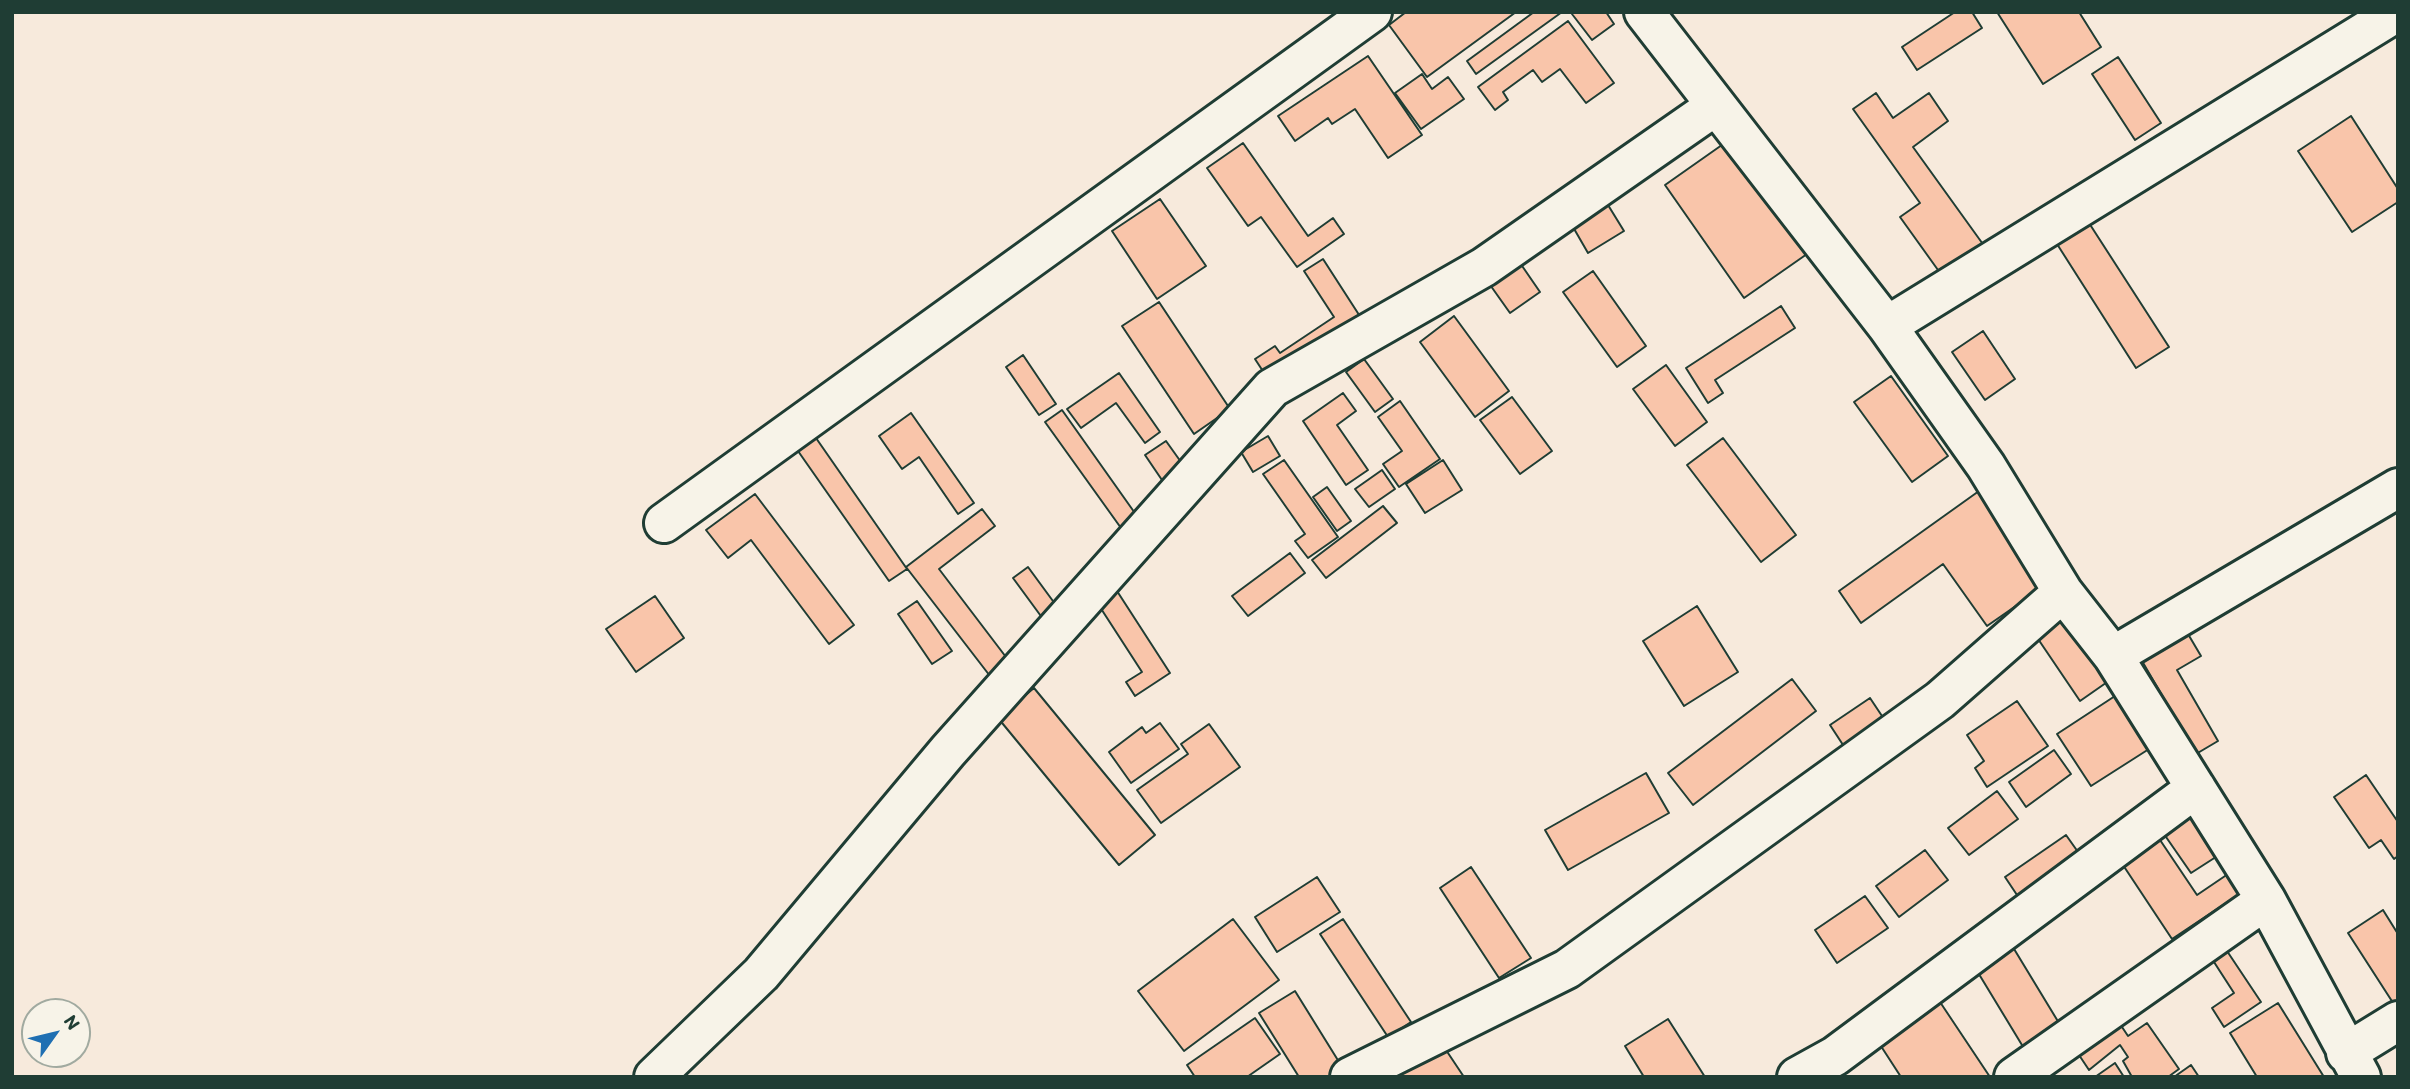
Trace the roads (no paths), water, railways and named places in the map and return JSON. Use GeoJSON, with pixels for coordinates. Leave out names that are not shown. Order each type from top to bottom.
{"type":"FeatureCollection","features":[{"type":"Feature","properties":{"kind":"street"},"geometry":{"type":"LineString","coordinates":[[664,523],[1372,12]]}},
{"type":"Feature","properties":{"kind":"street"},"geometry":{"type":"LineString","coordinates":[[1887,326],[2397,12]]}},
{"type":"Feature","properties":{"kind":"street"},"geometry":{"type":"LineString","coordinates":[[1647,13],[1714,107],[1887,326],[1986,466],[2063,592],[2113,656],[2266,900],[2353,1065],[2398,1021]]}},
{"type":"Feature","properties":{"kind":"street"},"geometry":{"type":"LineString","coordinates":[[654,1077],[761,974],[948,751],[1272,388],[1484,267],[1714,107]]}},
{"type":"Feature","properties":{"kind":"street"},"geometry":{"type":"LineString","coordinates":[[2113,656],[2398,488]]}},
{"type":"Feature","properties":{"kind":"street"},"geometry":{"type":"LineString","coordinates":[[1350,1077],[1567,969],[1940,700],[2063,592]]}},
{"type":"Feature","properties":{"kind":"street"},"geometry":{"type":"LineString","coordinates":[[1797,1077],[1835,1056],[2196,788]]}},
{"type":"Feature","properties":{"kind":"street"},"geometry":{"type":"LineString","coordinates":[[2014,1077],[2266,900]]}}]}
